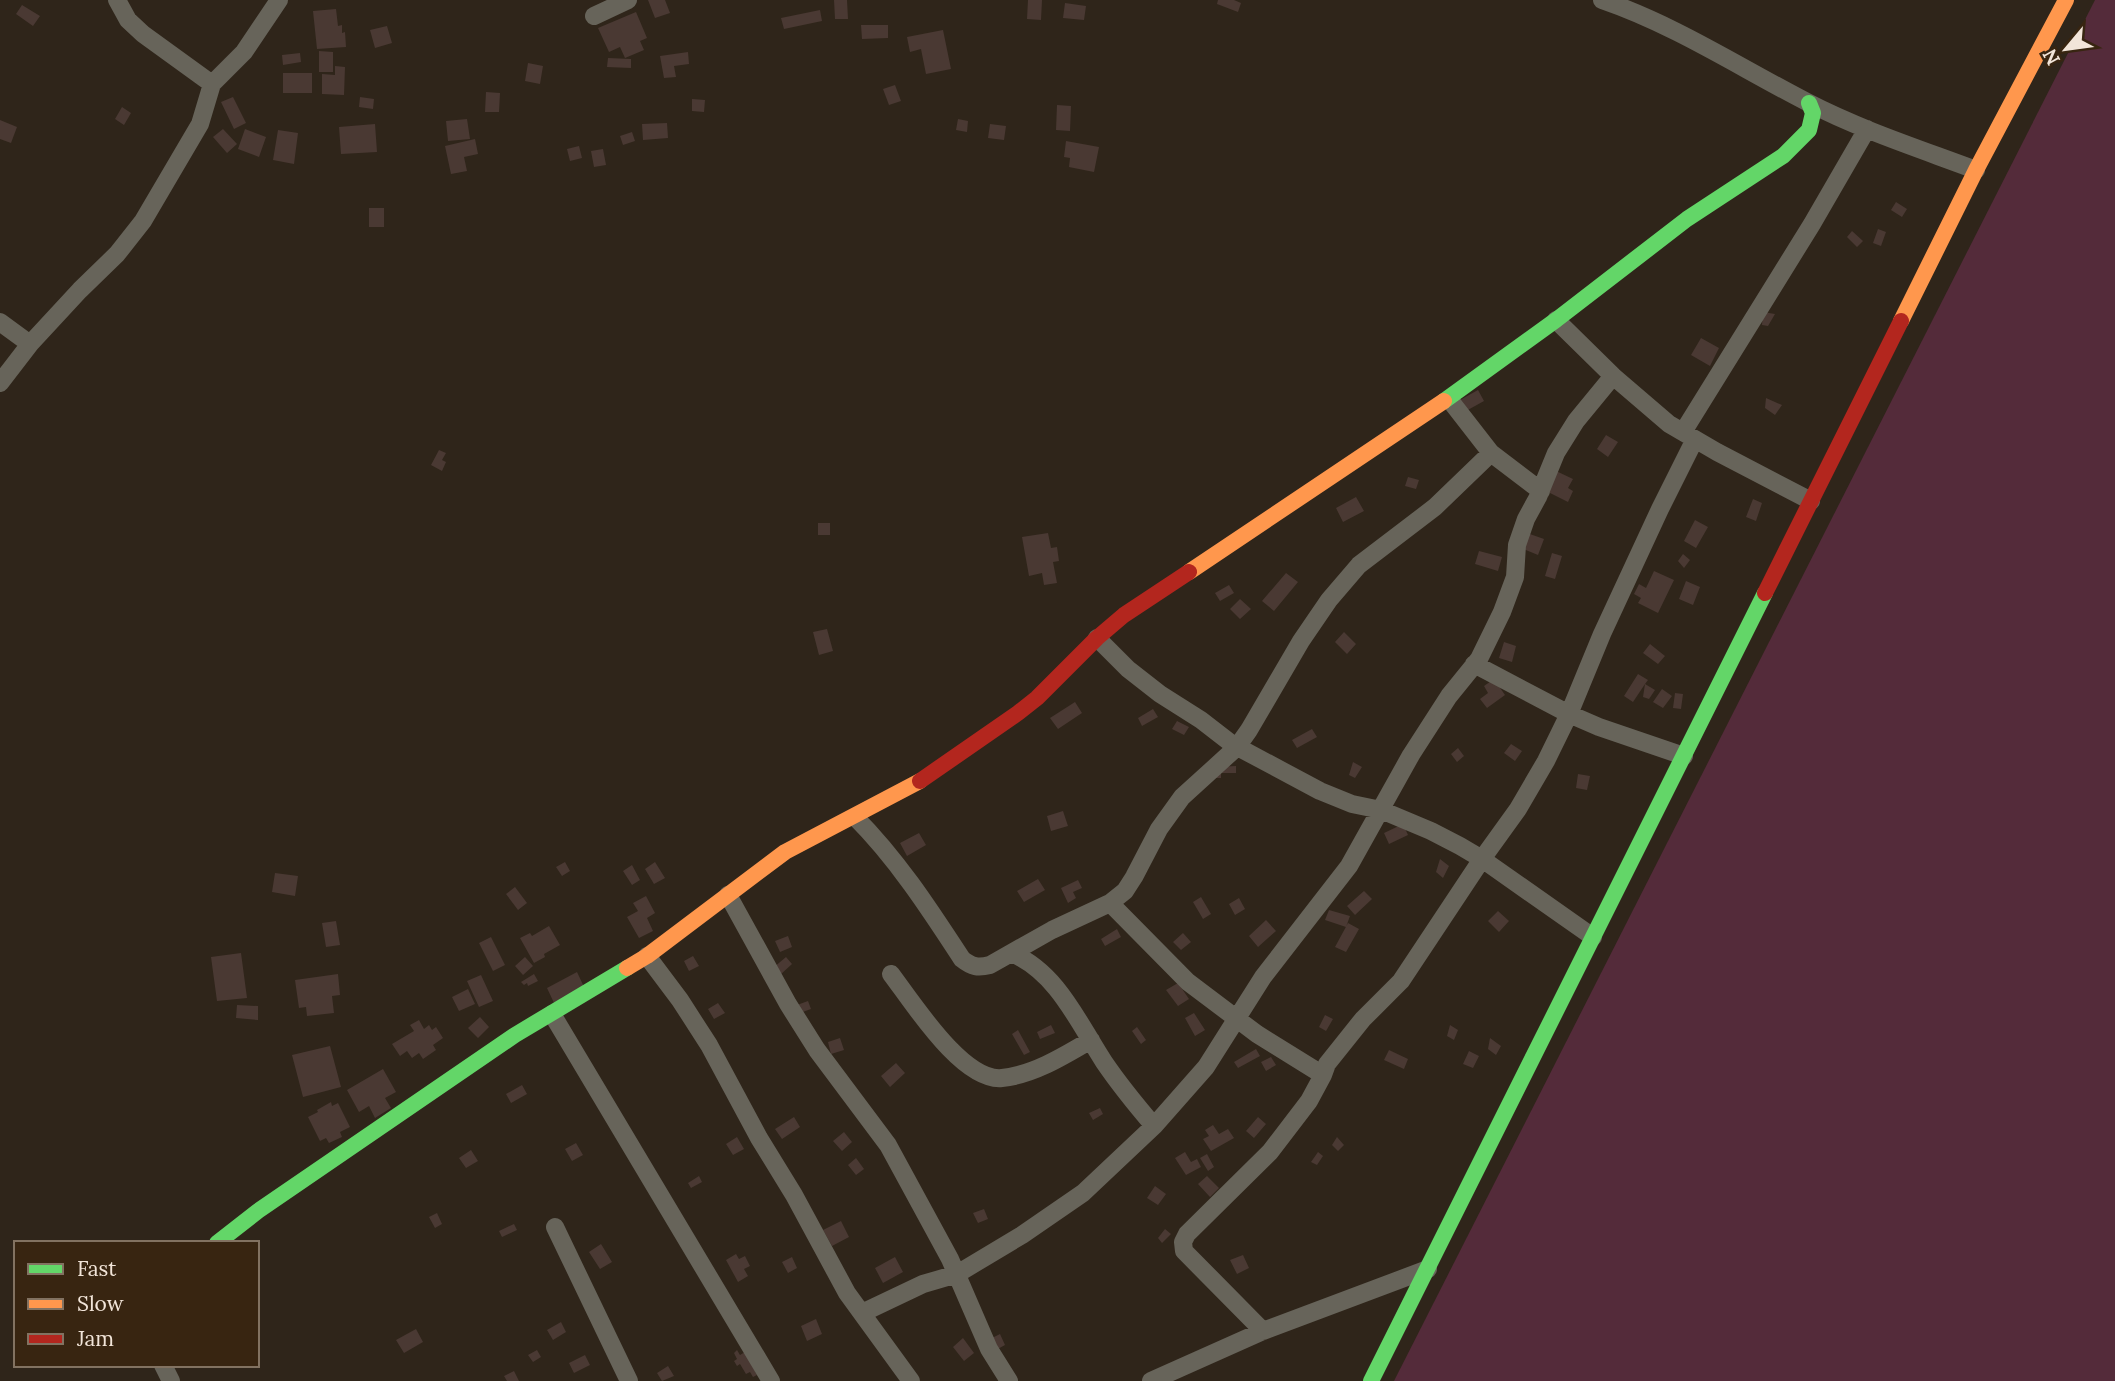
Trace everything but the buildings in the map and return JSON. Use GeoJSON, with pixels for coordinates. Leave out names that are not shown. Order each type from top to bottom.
{"type":"FeatureCollection","features":[{"type":"Feature","properties":{"kind":"street"},"geometry":{"type":"LineString","coordinates":[[117,0],[128,20],[143,34],[212,84]]}},
{"type":"Feature","properties":{"kind":"street"},"geometry":{"type":"LineString","coordinates":[[0,383],[30,344],[117,254],[143,221],[200,124],[212,84],[244,52],[279,0]]}},
{"type":"Feature","properties":{"kind":"street"},"geometry":{"type":"LineString","coordinates":[[594,16],[628,0]]}},
{"type":"Feature","properties":{"kind":"street"},"geometry":{"type":"LineString","coordinates":[[1602,0],[1721,54],[1809,103],[1867,129],[1976,170]]}},
{"type":"Feature","properties":{"kind":"street"},"geometry":{"type":"LineString","coordinates":[[1371,1381],[1976,170],[2066,0]]}},
{"type":"Feature","properties":{"kind":"street"},"geometry":{"type":"LineString","coordinates":[[220,1241],[258,1211],[485,1056],[648,956],[785,852],[918,782],[1017,713],[1124,615],[1449,399],[1688,219],[1783,156],[1809,130],[1813,113],[1809,103]]}},
{"type":"Feature","properties":{"kind":"street"},"geometry":{"type":"LineString","coordinates":[[1263,1331],[1184,1251],[1183,1242],[1187,1234],[1270,1152],[1309,1101],[1326,1064],[1363,1019],[1401,981],[1518,809],[1569,714],[1602,634],[1660,509],[1689,436],[1867,129]]}},
{"type":"Feature","properties":{"kind":"street"},"geometry":{"type":"LineString","coordinates":[[1556,320],[1613,376],[1669,424],[1811,502]]}},
{"type":"Feature","properties":{"kind":"street"},"geometry":{"type":"LineString","coordinates":[[0,322],[30,344]]}},
{"type":"Feature","properties":{"kind":"street"},"geometry":{"type":"LineString","coordinates":[[862,1313],[923,1283],[957,1274],[1022,1235],[1083,1193],[1154,1126],[1206,1067],[1269,968],[1349,866],[1411,755],[1449,696],[1474,664],[1502,612],[1515,577],[1517,545],[1556,453],[1576,421],[1613,376]]}},
{"type":"Feature","properties":{"kind":"street"},"geometry":{"type":"LineString","coordinates":[[1449,399],[1491,453],[1541,491]]}},
{"type":"Feature","properties":{"kind":"street"},"geometry":{"type":"LineString","coordinates":[[855,817],[899,868],[962,959],[970,965],[990,965],[1052,930],[1110,903],[1125,891],[1159,829],[1182,797],[1237,747],[1329,600],[1359,565],[1435,507],[1491,453]]}},
{"type":"Feature","properties":{"kind":"street"},"geometry":{"type":"LineString","coordinates":[[1097,638],[1160,694],[1237,747],[1321,791],[1352,804],[1381,810],[1431,831],[1482,859],[1593,937]]}},
{"type":"Feature","properties":{"kind":"street"},"geometry":{"type":"LineString","coordinates":[[1474,664],[1569,714],[1684,756]]}},
{"type":"Feature","properties":{"kind":"street"},"geometry":{"type":"LineString","coordinates":[[728,895],[788,1004],[817,1050],[888,1145],[957,1274],[989,1349],[1009,1381]]}},
{"type":"Feature","properties":{"kind":"street"},"geometry":{"type":"LineString","coordinates":[[1110,903],[1188,982],[1278,1048],[1323,1075]]}},
{"type":"Feature","properties":{"kind":"street"},"geometry":{"type":"LineString","coordinates":[[1011,953],[1034,964],[1054,983],[1126,1093],[1154,1126]]}},
{"type":"Feature","properties":{"kind":"street"},"geometry":{"type":"LineString","coordinates":[[648,956],[709,1045],[826,1256],[862,1313],[911,1381]]}},
{"type":"Feature","properties":{"kind":"street"},"geometry":{"type":"LineString","coordinates":[[891,974],[946,1045],[965,1065],[985,1077],[1000,1079],[1041,1067],[1091,1041]]}},
{"type":"Feature","properties":{"kind":"street"},"geometry":{"type":"LineString","coordinates":[[552,1014],[771,1381]]}},
{"type":"Feature","properties":{"kind":"street"},"geometry":{"type":"LineString","coordinates":[[555,1227],[629,1381]]}},
{"type":"Feature","properties":{"kind":"street"},"geometry":{"type":"LineString","coordinates":[[1151,1381],[1263,1331],[1428,1269]]}},
{"type":"Feature","properties":{"kind":"shaded area"},"geometry":{"type":"Polygon","coordinates":[[[2095,0],[2115,0],[2115,1381],[1394,1381],[2095,0]]]}},
{"type":"Feature","properties":{"kind":"traffic: fast"},"geometry":{"type":"LineString","coordinates":[[1444,401],[1556,320],[1687,219],[1783,156],[1809,130],[1813,113],[1809,103]]}},
{"type":"Feature","properties":{"kind":"traffic: fast"},"geometry":{"type":"LineString","coordinates":[[1371,1381],[1765,593]]}},
{"type":"Feature","properties":{"kind":"traffic: fast"},"geometry":{"type":"LineString","coordinates":[[220,1241],[258,1211],[515,1035],[627,968]]}},
{"type":"Feature","properties":{"kind":"traffic: slow"},"geometry":{"type":"LineString","coordinates":[[1901,321],[1976,170],[2066,0]]}},
{"type":"Feature","properties":{"kind":"traffic: slow"},"geometry":{"type":"LineString","coordinates":[[1189,572],[1444,401]]}},
{"type":"Feature","properties":{"kind":"traffic: slow"},"geometry":{"type":"LineString","coordinates":[[627,968],[647,956],[785,852],[920,781]]}},
{"type":"Feature","properties":{"kind":"traffic: jam"},"geometry":{"type":"LineString","coordinates":[[1765,593],[1901,321]]}},
{"type":"Feature","properties":{"kind":"traffic: jam"},"geometry":{"type":"LineString","coordinates":[[920,781],[1018,713],[1124,615],[1189,572]]}}]}
